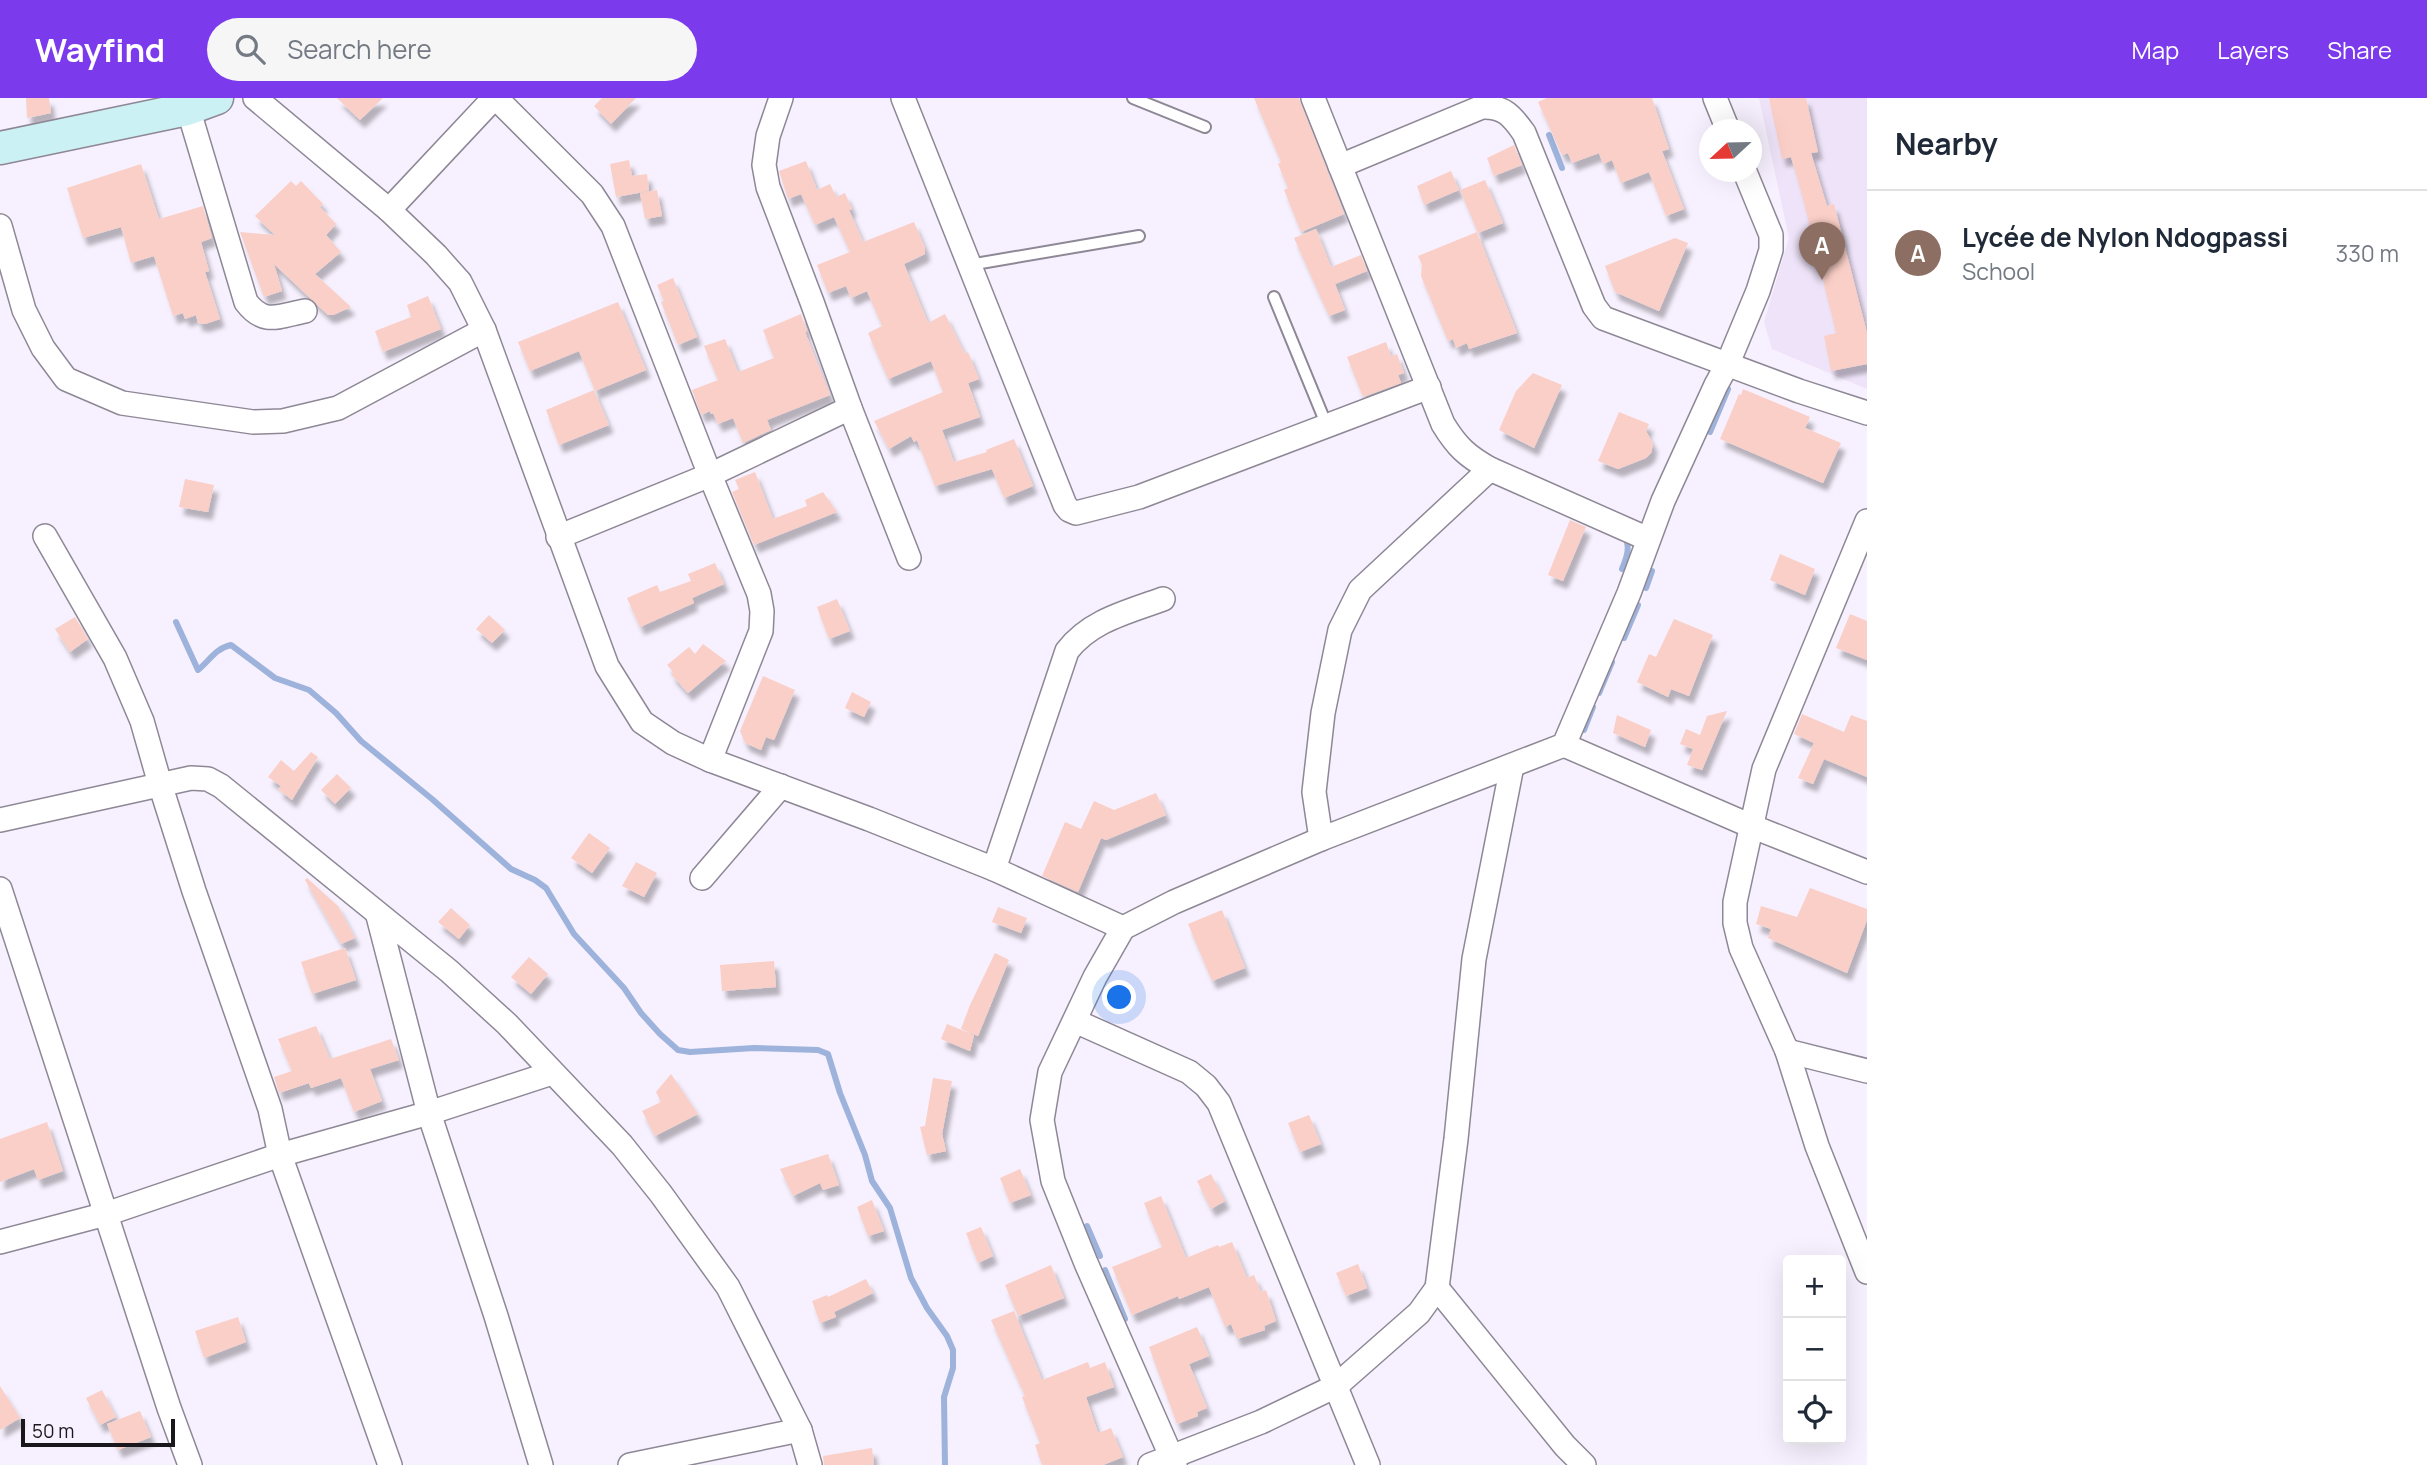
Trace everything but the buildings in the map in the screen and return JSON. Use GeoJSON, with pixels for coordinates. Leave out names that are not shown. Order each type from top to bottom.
{"type":"FeatureCollection","features":[{"type":"Feature","properties":{"kind":"main road"},"geometry":{"type":"LineString","coordinates":[[0,148],[216,98]]}},
{"type":"Feature","properties":{"kind":"street"},"geometry":{"type":"LineString","coordinates":[[255,98],[388,210],[436,255],[460,282],[484,330],[607,666],[642,722],[673,743],[710,760],[869,819],[994,870],[1123,928]]}},
{"type":"Feature","properties":{"kind":"street"},"geometry":{"type":"LineString","coordinates":[[388,210],[495,98],[592,194],[614,226],[759,594],[761,631],[710,760]]}},
{"type":"Feature","properties":{"kind":"street"},"geometry":{"type":"LineString","coordinates":[[781,98],[768,136],[765,155],[768,187],[909,558]]}},
{"type":"Feature","properties":{"kind":"street"},"geometry":{"type":"LineString","coordinates":[[903,98],[1069,510],[1076,513],[1139,497],[1429,387]]}},
{"type":"Feature","properties":{"kind":"street"},"geometry":{"type":"LineString","coordinates":[[1312,98],[1443,424],[1452,439],[1467,457],[1490,469],[1648,539]]}},
{"type":"Feature","properties":{"kind":"street"},"geometry":{"type":"LineString","coordinates":[[1715,98],[1724,119]]}},
{"type":"Feature","properties":{"kind":"street"},"geometry":{"type":"LineString","coordinates":[[1340,166],[1480,102],[1511,114],[1524,133],[1594,306],[1603,318],[1867,413]]}},
{"type":"Feature","properties":{"kind":"street"},"geometry":{"type":"LineString","coordinates":[[186,103],[246,302],[255,314],[266,319],[305,312]]}},
{"type":"Feature","properties":{"kind":"street"},"geometry":{"type":"LineString","coordinates":[[1174,1461],[1052,1181],[1042,1120],[1050,1072],[1095,978],[1123,928],[1174,902],[1321,839],[1564,745],[1629,593],[1648,539],[1758,291],[1771,250],[1770,235],[1749,182]]}},
{"type":"Feature","properties":{"kind":"street"},"geometry":{"type":"LineString","coordinates":[[0,226],[24,310],[43,348],[66,379],[122,403],[253,422],[283,421],[338,408],[484,330]]}},
{"type":"Feature","properties":{"kind":"street"},"geometry":{"type":"LineString","coordinates":[[558,537],[710,475],[850,408]]}},
{"type":"Feature","properties":{"kind":"street"},"geometry":{"type":"LineString","coordinates":[[1321,839],[1314,792],[1323,713],[1339,630],[1360,590],[1490,469]]}},
{"type":"Feature","properties":{"kind":"street"},"geometry":{"type":"LineString","coordinates":[[1867,521],[1764,769],[1735,902],[1734,923],[1741,948],[1787,1051],[1817,1146],[1867,1272]]}},
{"type":"Feature","properties":{"kind":"street"},"geometry":{"type":"LineString","coordinates":[[45,536],[115,658],[142,721],[194,891],[254,1058],[270,1109],[280,1155],[390,1465]]}},
{"type":"Feature","properties":{"kind":"street"},"geometry":{"type":"LineString","coordinates":[[994,870],[1068,651],[1079,635],[1099,623],[1163,599]]}},
{"type":"Feature","properties":{"kind":"street"},"geometry":{"type":"LineString","coordinates":[[1564,745],[1867,873]]}},
{"type":"Feature","properties":{"kind":"street"},"geometry":{"type":"LineString","coordinates":[[1150,1465],[1174,1461],[1336,1386],[1419,1313],[1437,1288],[1474,959],[1512,766]]}},
{"type":"Feature","properties":{"kind":"street"},"geometry":{"type":"LineString","coordinates":[[0,820],[191,778],[208,779],[222,786],[378,916],[449,971],[507,1024],[622,1145],[662,1194],[728,1287],[800,1430],[810,1465]]}},
{"type":"Feature","properties":{"kind":"street"},"geometry":{"type":"LineString","coordinates":[[702,878],[780,786]]}},
{"type":"Feature","properties":{"kind":"street"},"geometry":{"type":"LineString","coordinates":[[0,889],[190,1465]]}},
{"type":"Feature","properties":{"kind":"street"},"geometry":{"type":"LineString","coordinates":[[378,916],[429,1113],[496,1316],[541,1465]]}},
{"type":"Feature","properties":{"kind":"street"},"geometry":{"type":"LineString","coordinates":[[1075,1021],[1189,1072],[1206,1086],[1219,1103],[1368,1465]]}},
{"type":"Feature","properties":{"kind":"street"},"geometry":{"type":"LineString","coordinates":[[1787,1051],[1867,1071]]}},
{"type":"Feature","properties":{"kind":"street"},"geometry":{"type":"LineString","coordinates":[[0,1242],[106,1214],[280,1155],[429,1113],[552,1073]]}},
{"type":"Feature","properties":{"kind":"street"},"geometry":{"type":"LineString","coordinates":[[1437,1288],[1565,1446],[1584,1465]]}},
{"type":"Feature","properties":{"kind":"street"},"geometry":{"type":"LineString","coordinates":[[630,1465],[800,1430]]}},
{"type":"Feature","properties":{"kind":"lane"},"geometry":{"type":"LineString","coordinates":[[1133,98],[1205,127]]}},
{"type":"Feature","properties":{"kind":"lane"},"geometry":{"type":"LineString","coordinates":[[969,265],[1139,236]]}},
{"type":"Feature","properties":{"kind":"lane"},"geometry":{"type":"LineString","coordinates":[[1275,297],[1326,426]]}},
{"type":"Feature","properties":{"kind":"shaded area"},"geometry":{"type":"Polygon","coordinates":[[[1759,98],[1867,98],[1867,389],[1772,349],[1764,322],[1789,238],[1759,98]]]}},
{"type":"Feature","properties":{"kind":"waterway"},"geometry":{"type":"LineString","coordinates":[[1549,135],[1562,168]]}},
{"type":"Feature","properties":{"kind":"waterway"},"geometry":{"type":"LineString","coordinates":[[1710,432],[1728,389]]}},
{"type":"Feature","properties":{"kind":"waterway"},"geometry":{"type":"LineString","coordinates":[[1622,569],[1628,547],[1624,535]]}},
{"type":"Feature","properties":{"kind":"waterway"},"geometry":{"type":"LineString","coordinates":[[1646,588],[1652,571]]}},
{"type":"Feature","properties":{"kind":"waterway"},"geometry":{"type":"LineString","coordinates":[[1624,638],[1638,605]]}},
{"type":"Feature","properties":{"kind":"waterway"},"geometry":{"type":"LineString","coordinates":[[176,622],[198,670],[217,652],[231,645],[275,678],[309,690],[336,713],[361,741],[511,869],[546,888],[574,934],[624,988],[641,1013],[678,1050],[690,1052],[754,1048],[818,1050],[828,1054],[872,1181],[890,1208],[911,1278],[953,1350],[953,1368],[944,1397],[945,1465]]}},
{"type":"Feature","properties":{"kind":"waterway"},"geometry":{"type":"LineString","coordinates":[[1599,693],[1612,662]]}},
{"type":"Feature","properties":{"kind":"waterway"},"geometry":{"type":"LineString","coordinates":[[1584,730],[1593,707]]}},
{"type":"Feature","properties":{"kind":"waterway"},"geometry":{"type":"LineString","coordinates":[[1087,1226],[1100,1256]]}},
{"type":"Feature","properties":{"kind":"waterway"},"geometry":{"type":"LineString","coordinates":[[1105,1270],[1125,1319]]}},
{"type":"Feature","properties":{"kind":"place","name":"Lycée de Nylon Ndogpassi"},"geometry":{"type":"Point","coordinates":[1822,280]}}]}
